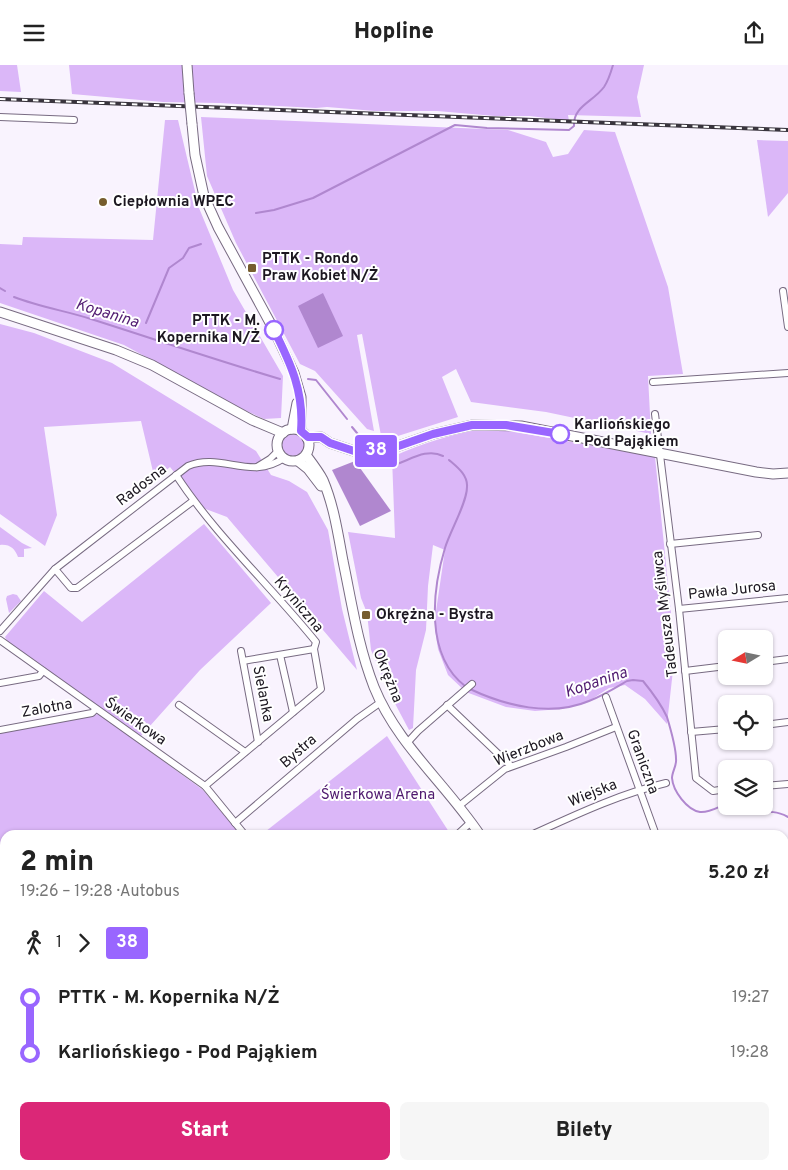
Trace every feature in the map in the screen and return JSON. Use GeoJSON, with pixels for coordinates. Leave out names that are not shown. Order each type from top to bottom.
{"type":"FeatureCollection","features":[{"type":"Feature","properties":{"kind":"street"},"geometry":{"type":"LineString","coordinates":[[187,65],[194,155],[204,197],[289,361],[297,385],[297,407],[302,443],[288,461],[262,425]]}},
{"type":"Feature","properties":{"kind":"street"},"geometry":{"type":"LineString","coordinates":[[0,117],[74,120]]}},
{"type":"Feature","properties":{"kind":"street"},"geometry":{"type":"LineString","coordinates":[[783,291],[788,327]]}},
{"type":"Feature","properties":{"kind":"street"},"geometry":{"type":"LineString","coordinates":[[0,312],[116,350],[152,365],[262,425],[302,443],[330,443],[363,454],[390,449],[433,434],[472,425],[506,425],[756,472],[788,473]]}},
{"type":"Feature","properties":{"kind":"street"},"geometry":{"type":"LineString","coordinates":[[653,382],[788,373]]}},
{"type":"Feature","properties":{"kind":"street","name":"Tadeusza Myśliwca"},"geometry":{"type":"LineString","coordinates":[[654,414],[696,778],[713,791],[718,790]]}},
{"type":"Feature","properties":{"kind":"street"},"geometry":{"type":"LineString","coordinates":[[280,450],[283,433]]}},
{"type":"Feature","properties":{"kind":"street","name":"Okrężna"},"geometry":{"type":"LineString","coordinates":[[302,443],[323,479],[330,499],[337,525],[358,635],[381,702],[406,743],[477,830]]}},
{"type":"Feature","properties":{"kind":"street","name":"Radosna"},"geometry":{"type":"LineString","coordinates":[[0,631],[55,569],[194,463],[208,462],[240,467],[258,467],[280,450]]}},
{"type":"Feature","properties":{"kind":"street","name":"Kryniczna"},"geometry":{"type":"LineString","coordinates":[[176,475],[193,501],[240,558],[291,612],[316,642],[314,649],[321,689],[205,786]]}},
{"type":"Feature","properties":{"kind":"street"},"geometry":{"type":"LineString","coordinates":[[55,569],[71,588],[77,588],[193,501]]}},
{"type":"Feature","properties":{"kind":"street"},"geometry":{"type":"LineString","coordinates":[[670,545],[758,535]]}},
{"type":"Feature","properties":{"kind":"street","name":"Pawła Jurosa"},"geometry":{"type":"LineString","coordinates":[[678,609],[788,598]]}},
{"type":"Feature","properties":{"kind":"street","name":"Świerkowa"},"geometry":{"type":"LineString","coordinates":[[0,641],[205,786],[241,830]]}},
{"type":"Feature","properties":{"kind":"street"},"geometry":{"type":"LineString","coordinates":[[243,661],[314,649]]}},
{"type":"Feature","properties":{"kind":"street","name":"Sielanka"},"geometry":{"type":"LineString","coordinates":[[241,651],[258,742]]}},
{"type":"Feature","properties":{"kind":"street"},"geometry":{"type":"LineString","coordinates":[[280,655],[293,712]]}},
{"type":"Feature","properties":{"kind":"street"},"geometry":{"type":"LineString","coordinates":[[773,661],[788,659]]}},
{"type":"Feature","properties":{"kind":"street"},"geometry":{"type":"LineString","coordinates":[[685,671],[718,667]]}},
{"type":"Feature","properties":{"kind":"street"},"geometry":{"type":"LineString","coordinates":[[0,683],[39,676],[43,671]]}},
{"type":"Feature","properties":{"kind":"street"},"geometry":{"type":"LineString","coordinates":[[406,743],[472,683]]}},
{"type":"Feature","properties":{"kind":"street","name":"Graniczna"},"geometry":{"type":"LineString","coordinates":[[606,697],[654,830]]}},
{"type":"Feature","properties":{"kind":"street","name":"Bystra"},"geometry":{"type":"LineString","coordinates":[[235,823],[357,719],[381,702]]}},
{"type":"Feature","properties":{"kind":"street"},"geometry":{"type":"LineString","coordinates":[[179,705],[245,752]]}},
{"type":"Feature","properties":{"kind":"street"},"geometry":{"type":"LineString","coordinates":[[448,705],[511,766]]}},
{"type":"Feature","properties":{"kind":"street","name":"Zalotna"},"geometry":{"type":"LineString","coordinates":[[0,730],[92,713],[96,709]]}},
{"type":"Feature","properties":{"kind":"street"},"geometry":{"type":"LineString","coordinates":[[773,724],[788,723]]}},
{"type":"Feature","properties":{"kind":"street","name":"Wierzbowa"},"geometry":{"type":"LineString","coordinates":[[459,806],[491,778],[511,766],[616,727]]}},
{"type":"Feature","properties":{"kind":"street"},"geometry":{"type":"LineString","coordinates":[[691,733],[718,730]]}},
{"type":"Feature","properties":{"kind":"street","name":"Wiejska"},"geometry":{"type":"LineString","coordinates":[[542,830],[639,789],[666,783]]}},
{"type":"Feature","properties":{"kind":"street"},"geometry":{"type":"LineString","coordinates":[[773,785],[788,784]]}},
{"type":"Feature","properties":{"kind":"street"},"geometry":{"type":"LineString","coordinates":[[462,830],[471,822]]}},
{"type":"Feature","properties":{"kind":"green space"},"geometry":{"type":"Polygon","coordinates":[[[0,65],[17,65],[21,92],[0,91],[0,65]]]}},
{"type":"Feature","properties":{"kind":"green space"},"geometry":{"type":"Polygon","coordinates":[[[69,65],[644,65],[637,97],[641,117],[568,115],[569,121],[530,116],[495,116],[437,111],[375,111],[327,107],[163,102],[72,94],[69,65]]]}},
{"type":"Feature","properties":{"kind":"green space"},"geometry":{"type":"Polygon","coordinates":[[[201,117],[508,130],[546,142],[553,157],[568,154],[584,130],[615,132],[668,287],[683,374],[648,376],[651,434],[546,412],[471,402],[456,369],[442,377],[458,417],[382,441],[362,334],[357,335],[374,431],[367,429],[315,371],[300,364],[236,243],[207,176],[201,117]]]}},
{"type":"Feature","properties":{"kind":"green space"},"geometry":{"type":"Polygon","coordinates":[[[165,120],[178,120],[199,208],[233,290],[283,376],[281,418],[264,419],[242,409],[124,345],[0,303],[0,244],[22,245],[23,237],[153,240],[165,120]]]}},
{"type":"Feature","properties":{"kind":"green space"},"geometry":{"type":"Polygon","coordinates":[[[757,140],[788,141],[788,193],[768,217],[757,140]]]}},
{"type":"Feature","properties":{"kind":"green space"},"geometry":{"type":"Polygon","coordinates":[[[0,324],[34,333],[112,363],[256,451],[271,475],[289,481],[307,492],[328,530],[342,609],[357,670],[227,517],[203,508],[170,467],[155,480],[141,421],[44,427],[57,515],[45,546],[0,514],[0,324]]]}},
{"type":"Feature","properties":{"kind":"green space"},"geometry":{"type":"Polygon","coordinates":[[[489,427],[655,457],[675,652],[667,724],[645,699],[625,685],[609,688],[586,703],[561,709],[535,711],[506,707],[466,692],[448,675],[438,649],[435,629],[436,611],[445,550],[433,545],[428,586],[426,630],[416,670],[413,728],[409,730],[391,696],[371,650],[367,613],[361,598],[348,532],[395,538],[392,457],[440,439],[489,427]]]}},
{"type":"Feature","properties":{"kind":"green space"},"geometry":{"type":"Polygon","coordinates":[[[293,434],[303,441],[304,445],[297,455],[293,456],[283,449],[282,445],[289,435],[293,434]]]}},
{"type":"Feature","properties":{"kind":"green space"},"geometry":{"type":"Polygon","coordinates":[[[204,524],[271,603],[200,670],[141,736],[8,643],[5,637],[44,591],[82,622],[204,524]]]}},
{"type":"Feature","properties":{"kind":"green space"},"geometry":{"type":"Polygon","coordinates":[[[0,527],[32,548],[24,549],[24,557],[18,557],[14,549],[9,546],[0,545],[0,527]]]}},
{"type":"Feature","properties":{"kind":"green space"},"geometry":{"type":"Polygon","coordinates":[[[17,595],[21,601],[9,613],[6,599],[7,596],[17,595]]]}},
{"type":"Feature","properties":{"kind":"green space"},"geometry":{"type":"Polygon","coordinates":[[[99,714],[203,790],[237,830],[0,830],[0,732],[99,714]]]}},
{"type":"Feature","properties":{"kind":"green space","name":"Świerkowa Arena"},"geometry":{"type":"Polygon","coordinates":[[[387,736],[448,830],[267,830],[387,736]]]}},
{"type":"Feature","properties":{"kind":"shaded area"},"geometry":{"type":"Polygon","coordinates":[[[323,293],[343,336],[318,348],[298,306],[323,293]]]}},
{"type":"Feature","properties":{"kind":"shaded area"},"geometry":{"type":"Polygon","coordinates":[[[355,461],[391,511],[360,526],[332,470],[355,461]]]}},
{"type":"Feature","properties":{"kind":"waterway"},"geometry":{"type":"LineString","coordinates":[[256,213],[274,210],[313,198],[455,125],[487,128],[569,130],[574,126],[580,109],[604,87],[613,65]]}},
{"type":"Feature","properties":{"kind":"waterway"},"geometry":{"type":"LineString","coordinates":[[146,323],[169,268],[183,258],[189,248],[201,244]]}},
{"type":"Feature","properties":{"kind":"waterway","name":"Kopanina"},"geometry":{"type":"LineString","coordinates":[[0,288],[5,291]]}},
{"type":"Feature","properties":{"kind":"waterway","name":"Kopanina"},"geometry":{"type":"LineString","coordinates":[[14,297],[33,304],[91,319],[280,379]]}},
{"type":"Feature","properties":{"kind":"waterway","name":"Kopanina"},"geometry":{"type":"LineString","coordinates":[[308,379],[316,380],[347,419]]}},
{"type":"Feature","properties":{"kind":"waterway","name":"Kopanina"},"geometry":{"type":"LineString","coordinates":[[352,427],[362,439]]}},
{"type":"Feature","properties":{"kind":"waterway","name":"Kopanina"},"geometry":{"type":"LineString","coordinates":[[372,461],[379,466],[388,466],[424,454],[434,453],[443,456]]}},
{"type":"Feature","properties":{"kind":"waterway","name":"Kopanina"},"geometry":{"type":"LineString","coordinates":[[449,460],[464,475],[467,487],[464,501],[447,541],[440,565],[435,602],[435,621],[443,657],[452,673],[465,686]]}},
{"type":"Feature","properties":{"kind":"waterway","name":"Kopanina"},"geometry":{"type":"LineString","coordinates":[[470,689],[498,700],[544,709],[574,706],[604,694],[627,681],[643,681],[667,717],[676,754],[676,764],[672,778],[675,789],[690,808],[703,812],[718,808]]}},
{"type":"Feature","properties":{"kind":"waterway","name":"Kopanina"},"geometry":{"type":"LineString","coordinates":[[773,812],[788,817]]}},
{"type":"Feature","properties":{"kind":"railway"},"geometry":{"type":"LineString","coordinates":[[0,99],[788,130]]}},
{"type":"Feature","properties":{"kind":"bus line","name":"38"},"geometry":{"type":"LineString","coordinates":[[274,330],[294,373],[301,397],[301,431],[308,437],[321,437],[330,443],[363,454],[390,449],[433,434],[472,425],[521,426],[560,434]]}},
{"type":"Feature","properties":{"kind":"place","name":"Ciepłownia WPEC"},"geometry":{"type":"Point","coordinates":[103,202]}},
{"type":"Feature","properties":{"kind":"place","name":"PTTK - Rondo Praw Kobiet N/Ż"},"geometry":{"type":"Point","coordinates":[252,268]}},
{"type":"Feature","properties":{"kind":"place","name":"PTTK - M. Kopernika N/Ż"},"geometry":{"type":"Point","coordinates":[274,330]}},
{"type":"Feature","properties":{"kind":"place","name":"Karliońskiego - Pod Pająkiem"},"geometry":{"type":"Point","coordinates":[560,434]}},
{"type":"Feature","properties":{"kind":"place","name":"Okrężna - Bystra"},"geometry":{"type":"Point","coordinates":[366,615]}}]}
